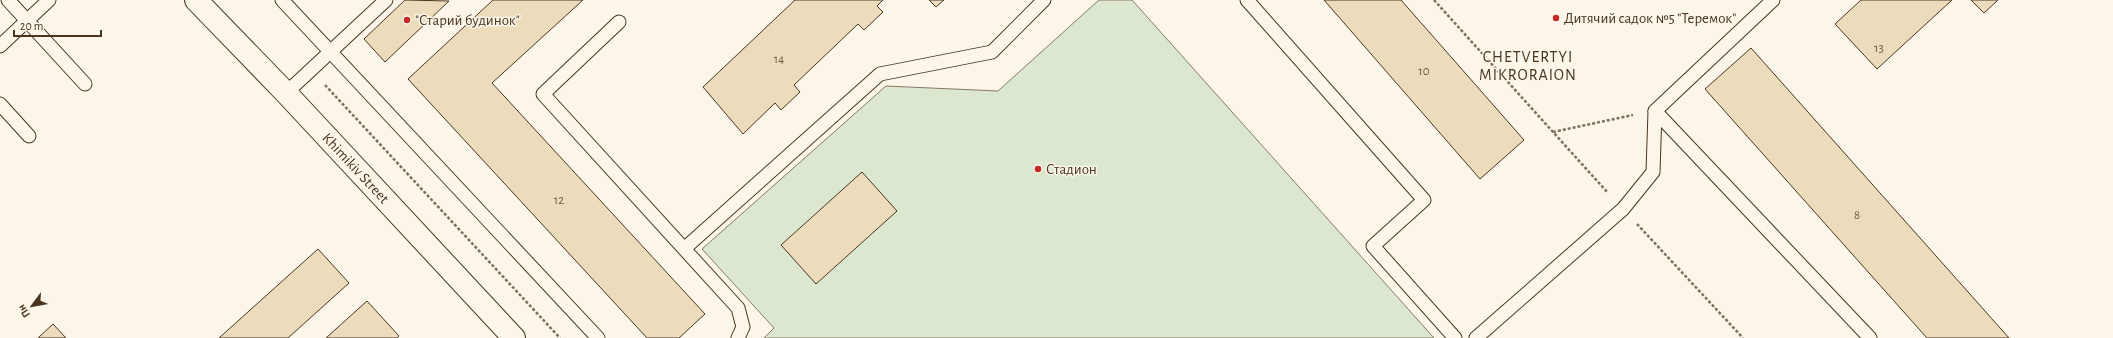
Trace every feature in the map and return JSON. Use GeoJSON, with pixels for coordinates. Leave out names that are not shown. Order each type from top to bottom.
{"type":"FeatureCollection","features":[{"type":"Feature","properties":{"kind":"street","name":"Khimikiv Street"},"geometry":{"type":"LineString","coordinates":[[196,0],[286,93],[514,338]]}},
{"type":"Feature","properties":{"kind":"lane"},"geometry":{"type":"LineString","coordinates":[[8,0],[85,84]]}},
{"type":"Feature","properties":{"kind":"lane"},"geometry":{"type":"LineString","coordinates":[[0,46],[49,0]]}},
{"type":"Feature","properties":{"kind":"lane"},"geometry":{"type":"LineString","coordinates":[[282,0],[598,338]]}},
{"type":"Feature","properties":{"kind":"lane"},"geometry":{"type":"LineString","coordinates":[[286,93],[310,69],[386,0]]}},
{"type":"Feature","properties":{"kind":"lane"},"geometry":{"type":"LineString","coordinates":[[685,248],[880,74],[992,52],[1044,0]]}},
{"type":"Feature","properties":{"kind":"lane"},"geometry":{"type":"LineString","coordinates":[[1247,0],[1424,200],[1373,246],[1455,338]]}},
{"type":"Feature","properties":{"kind":"lane"},"geometry":{"type":"LineString","coordinates":[[1476,338],[1623,209],[1652,172],[1655,111],[1773,0]]}},
{"type":"Feature","properties":{"kind":"lane"},"geometry":{"type":"LineString","coordinates":[[619,22],[543,94],[685,248],[738,308],[743,327],[738,338]]}},
{"type":"Feature","properties":{"kind":"lane"},"geometry":{"type":"LineString","coordinates":[[0,104],[29,136]]}},
{"type":"Feature","properties":{"kind":"lane"},"geometry":{"type":"LineString","coordinates":[[1655,111],[1870,338]]}},
{"type":"Feature","properties":{"kind":"path"},"geometry":{"type":"LineString","coordinates":[[1434,0],[1623,209],[1744,338]]}},
{"type":"Feature","properties":{"kind":"path"},"geometry":{"type":"LineString","coordinates":[[310,69],[560,338]]}},
{"type":"Feature","properties":{"kind":"path"},"geometry":{"type":"LineString","coordinates":[[1554,132],[1655,111]]}},
{"type":"Feature","properties":{"kind":"green space","name":"Стадион"},"geometry":{"type":"Polygon","coordinates":[[[1099,0],[1132,0],[1434,338],[764,338],[774,328],[702,249],[886,86],[998,91],[1099,0]]]}},
{"type":"Feature","properties":{"kind":"building","name":"\"Старий будинок\""},"geometry":{"type":"Polygon","coordinates":[[[405,0],[449,1],[385,62],[364,39],[405,0]]]}},
{"type":"Feature","properties":{"kind":"building"},"geometry":{"type":"Polygon","coordinates":[[[493,0],[583,0],[492,83],[705,314],[679,338],[647,338],[408,79],[493,0]]]}},
{"type":"Feature","properties":{"kind":"building"},"geometry":{"type":"Polygon","coordinates":[[[795,0],[883,0],[877,6],[883,12],[864,30],[858,24],[794,85],[800,92],[781,110],[775,103],[743,134],[703,87],[795,0]]]}},
{"type":"Feature","properties":{"kind":"building"},"geometry":{"type":"Polygon","coordinates":[[[929,0],[944,0],[936,7],[929,0]]]}},
{"type":"Feature","properties":{"kind":"building"},"geometry":{"type":"Polygon","coordinates":[[[1324,0],[1401,0],[1524,140],[1480,179],[1324,0]]]}},
{"type":"Feature","properties":{"kind":"building"},"geometry":{"type":"Polygon","coordinates":[[[1861,0],[1952,0],[1877,69],[1835,24],[1861,0]]]}},
{"type":"Feature","properties":{"kind":"building"},"geometry":{"type":"Polygon","coordinates":[[[1971,0],[1998,0],[1984,13],[1971,0]]]}},
{"type":"Feature","properties":{"kind":"building"},"geometry":{"type":"Polygon","coordinates":[[[1751,48],[2009,338],[1927,338],[1705,89],[1751,48]]]}},
{"type":"Feature","properties":{"kind":"building"},"geometry":{"type":"Polygon","coordinates":[[[862,172],[897,211],[816,284],[781,245],[862,172]]]}},
{"type":"Feature","properties":{"kind":"building"},"geometry":{"type":"Polygon","coordinates":[[[318,249],[349,283],[288,338],[219,338],[318,249]]]}},
{"type":"Feature","properties":{"kind":"building"},"geometry":{"type":"Polygon","coordinates":[[[367,301],[399,336],[397,338],[326,338],[367,301]]]}},
{"type":"Feature","properties":{"kind":"building"},"geometry":{"type":"Polygon","coordinates":[[[53,324],[66,338],[38,338],[53,324]]]}},
{"type":"Feature","properties":{"kind":"place","name":"Дитячий садок №5 \"Теремок\""},"geometry":{"type":"Point","coordinates":[1556,18]}},
{"type":"Feature","properties":{"kind":"place","name":"\"Старий будинок\""},"geometry":{"type":"Point","coordinates":[407,20]}},
{"type":"Feature","properties":{"kind":"place","name":"Стадион"},"geometry":{"type":"Point","coordinates":[1038,169]}},
{"type":"Feature","properties":{"kind":"district","name":"CHETVERTYI MIKRORAION"},"geometry":{"type":"Point","coordinates":[1528,65]}}]}
